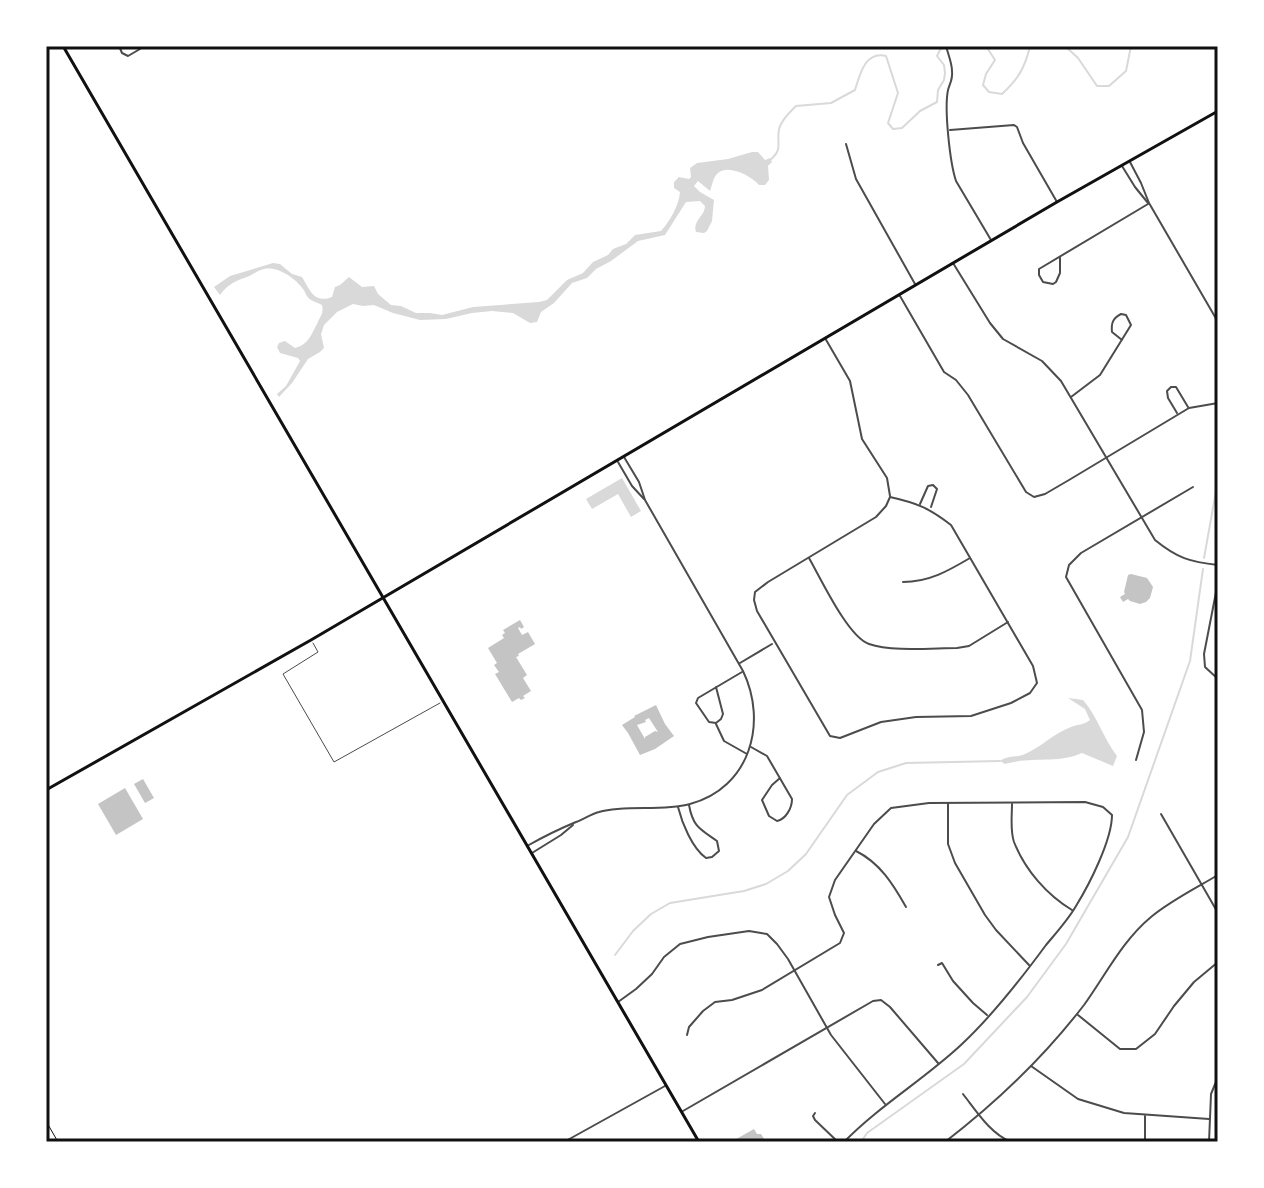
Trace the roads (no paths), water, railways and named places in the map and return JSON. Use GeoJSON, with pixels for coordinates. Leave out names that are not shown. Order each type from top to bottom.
{"type":"FeatureCollection","features":[{"type":"Feature","properties":{"kind":"main road"},"geometry":{"type":"LineString","coordinates":[[63,46],[699,1142]]}},
{"type":"Feature","properties":{"kind":"main road"},"geometry":{"type":"LineString","coordinates":[[46,790],[311,640],[1057,202],[1218,111]]}},
{"type":"Feature","properties":{"kind":"street"},"geometry":{"type":"LineString","coordinates":[[119,46],[122,53],[128,56],[140,47]]}},
{"type":"Feature","properties":{"kind":"street"},"geometry":{"type":"LineString","coordinates":[[946,46],[952,66],[948,91],[951,163],[956,181],[991,241]]}},
{"type":"Feature","properties":{"kind":"street"},"geometry":{"type":"LineString","coordinates":[[949,130],[1016,126],[1057,202]]}},
{"type":"Feature","properties":{"kind":"street"},"geometry":{"type":"LineString","coordinates":[[846,144],[856,179],[916,285]]}},
{"type":"Feature","properties":{"kind":"street"},"geometry":{"type":"LineString","coordinates":[[1129,161],[1149,203],[1218,322]]}},
{"type":"Feature","properties":{"kind":"street"},"geometry":{"type":"LineString","coordinates":[[1122,165],[1149,203]]}},
{"type":"Feature","properties":{"kind":"street"},"geometry":{"type":"LineString","coordinates":[[1060,257],[1060,273],[1056,282],[1043,282],[1039,269],[1149,203]]}},
{"type":"Feature","properties":{"kind":"street"},"geometry":{"type":"LineString","coordinates":[[953,263],[1003,339],[1042,361],[1061,381],[1155,540],[1174,555],[1218,565]]}},
{"type":"Feature","properties":{"kind":"street"},"geometry":{"type":"LineString","coordinates":[[899,295],[944,372],[956,380],[968,395],[1026,492],[1034,497],[1045,494],[1189,408],[1218,403]]}},
{"type":"Feature","properties":{"kind":"street"},"geometry":{"type":"LineString","coordinates":[[1070,397],[1100,375],[1122,340],[1131,325],[1126,315],[1116,316],[1112,326],[1112,332],[1122,340]]}},
{"type":"Feature","properties":{"kind":"street"},"geometry":{"type":"LineString","coordinates":[[825,338],[850,381],[862,439],[887,478],[890,497],[876,517],[768,582],[755,592],[754,600],[774,643],[833,737],[840,738],[881,722],[916,717],[971,716],[1011,703],[1030,693],[1037,683],[1033,666],[951,525],[930,509],[890,497]]}},
{"type":"Feature","properties":{"kind":"street"},"geometry":{"type":"LineString","coordinates":[[1177,415],[1168,398],[1167,391],[1171,387],[1179,390],[1189,408]]}},
{"type":"Feature","properties":{"kind":"street"},"geometry":{"type":"LineString","coordinates":[[527,846],[598,812],[677,806],[703,799],[723,787],[736,773],[748,754],[755,732],[750,685],[645,500],[624,456]]}},
{"type":"Feature","properties":{"kind":"street"},"geometry":{"type":"LineString","coordinates":[[617,460],[632,486],[645,500]]}},
{"type":"Feature","properties":{"kind":"street"},"geometry":{"type":"LineString","coordinates":[[919,505],[928,486],[933,485],[937,489],[930,509]]}},
{"type":"Feature","properties":{"kind":"street"},"geometry":{"type":"LineString","coordinates":[[1136,760],[1144,732],[1142,710],[1066,577],[1069,565],[1081,553],[1193,487]]}},
{"type":"Feature","properties":{"kind":"street"},"geometry":{"type":"LineString","coordinates":[[808,557],[850,629],[866,644],[881,648],[957,648],[969,646],[1008,622]]}},
{"type":"Feature","properties":{"kind":"street"},"geometry":{"type":"LineString","coordinates":[[903,582],[925,581],[971,558]]}},
{"type":"Feature","properties":{"kind":"street"},"geometry":{"type":"LineString","coordinates":[[1218,582],[1204,654],[1205,667],[1218,679]]}},
{"type":"Feature","properties":{"kind":"street"},"geometry":{"type":"LineString","coordinates":[[739,663],[774,643]]}},
{"type":"Feature","properties":{"kind":"street"},"geometry":{"type":"LineString","coordinates":[[716,687],[723,714],[716,723],[709,722],[696,703],[698,698],[716,687],[743,671]]}},
{"type":"Feature","properties":{"kind":"street"},"geometry":{"type":"LineString","coordinates":[[716,723],[724,741],[748,754]]}},
{"type":"Feature","properties":{"kind":"street"},"geometry":{"type":"LineString","coordinates":[[751,747],[767,756],[780,778],[792,799],[784,818],[777,821],[769,816],[762,800],[780,778]]}},
{"type":"Feature","properties":{"kind":"street"},"geometry":{"type":"LineString","coordinates":[[687,1035],[689,1027],[715,1002],[762,990],[840,943],[844,933],[829,897],[835,880],[874,824],[891,808],[929,803],[1085,802],[1103,807],[1112,815],[1104,849],[1073,910],[1030,966],[964,1042],[844,1142]]}},
{"type":"Feature","properties":{"kind":"street"},"geometry":{"type":"LineString","coordinates":[[948,803],[948,844],[955,863],[985,915],[1030,966]]}},
{"type":"Feature","properties":{"kind":"street"},"geometry":{"type":"LineString","coordinates":[[1012,803],[1013,840],[1027,865],[1040,884],[1073,910]]}},
{"type":"Feature","properties":{"kind":"street"},"geometry":{"type":"LineString","coordinates":[[677,806],[696,849],[706,858],[712,857],[719,851],[717,841],[698,828],[688,804]]}},
{"type":"Feature","properties":{"kind":"street"},"geometry":{"type":"LineString","coordinates":[[1161,814],[1218,913]]}},
{"type":"Feature","properties":{"kind":"street"},"geometry":{"type":"LineString","coordinates":[[531,853],[577,821]]}},
{"type":"Feature","properties":{"kind":"street"},"geometry":{"type":"LineString","coordinates":[[855,850],[884,871],[906,907]]}},
{"type":"Feature","properties":{"kind":"street"},"geometry":{"type":"LineString","coordinates":[[945,1142],[1031,1066],[1076,1014],[1130,938],[1151,917],[1218,875]]}},
{"type":"Feature","properties":{"kind":"street"},"geometry":{"type":"LineString","coordinates":[[617,1002],[636,989],[680,944],[749,931],[767,934],[795,971],[827,1028],[886,1105]]}},
{"type":"Feature","properties":{"kind":"street"},"geometry":{"type":"LineString","coordinates":[[1076,1014],[1120,1049],[1136,1049],[1155,1034],[1194,982],[1218,962]]}},
{"type":"Feature","properties":{"kind":"street"},"geometry":{"type":"LineString","coordinates":[[938,965],[942,963],[953,981],[988,1015]]}},
{"type":"Feature","properties":{"kind":"street"},"geometry":{"type":"LineString","coordinates":[[681,1112],[873,1001],[881,1000],[890,1007],[939,1064]]}},
{"type":"Feature","properties":{"kind":"street"},"geometry":{"type":"LineString","coordinates":[[1031,1066],[1078,1099],[1124,1113],[1209,1119]]}},
{"type":"Feature","properties":{"kind":"street"},"geometry":{"type":"LineString","coordinates":[[1209,1142],[1211,1094],[1218,1077]]}},
{"type":"Feature","properties":{"kind":"street"},"geometry":{"type":"LineString","coordinates":[[564,1142],[666,1085]]}},
{"type":"Feature","properties":{"kind":"street"},"geometry":{"type":"LineString","coordinates":[[963,1094],[978,1115],[1002,1138],[1011,1142]]}},
{"type":"Feature","properties":{"kind":"street"},"geometry":{"type":"LineString","coordinates":[[815,1113],[815,1120],[838,1142]]}},
{"type":"Feature","properties":{"kind":"street"},"geometry":{"type":"LineString","coordinates":[[1145,1115],[1145,1142]]}},
{"type":"Feature","properties":{"kind":"lane"},"geometry":{"type":"LineString","coordinates":[[311,640],[318,652],[283,674],[334,762],[443,702]]}},
{"type":"Feature","properties":{"kind":"waterway"},"geometry":{"type":"LineString","coordinates":[[769,161],[778,150],[780,126],[796,106],[831,103],[855,90],[864,65],[879,55],[886,56],[898,93],[888,123],[893,129],[902,128],[920,111],[937,102],[945,73],[944,65],[937,56],[944,46]]}},
{"type":"Feature","properties":{"kind":"waterway"},"geometry":{"type":"LineString","coordinates":[[986,46],[995,60],[983,85],[989,92],[1002,94],[1020,73],[1030,46]]}},
{"type":"Feature","properties":{"kind":"waterway"},"geometry":{"type":"LineString","coordinates":[[1065,46],[1078,58],[1097,86],[1109,86],[1126,71],[1131,46]]}},
{"type":"Feature","properties":{"kind":"waterway"},"geometry":{"type":"LineString","coordinates":[[1204,558],[1218,480]]}},
{"type":"Feature","properties":{"kind":"waterway"},"geometry":{"type":"LineString","coordinates":[[861,1142],[867,1133],[964,1064],[1027,997],[1066,944],[1128,837],[1190,661],[1203,569]]}},
{"type":"Feature","properties":{"kind":"waterway"},"geometry":{"type":"LineString","coordinates":[[615,955],[633,931],[651,914],[670,903],[744,891],[766,884],[788,871],[806,854],[847,795],[878,772],[906,763],[1000,761]]}}]}
